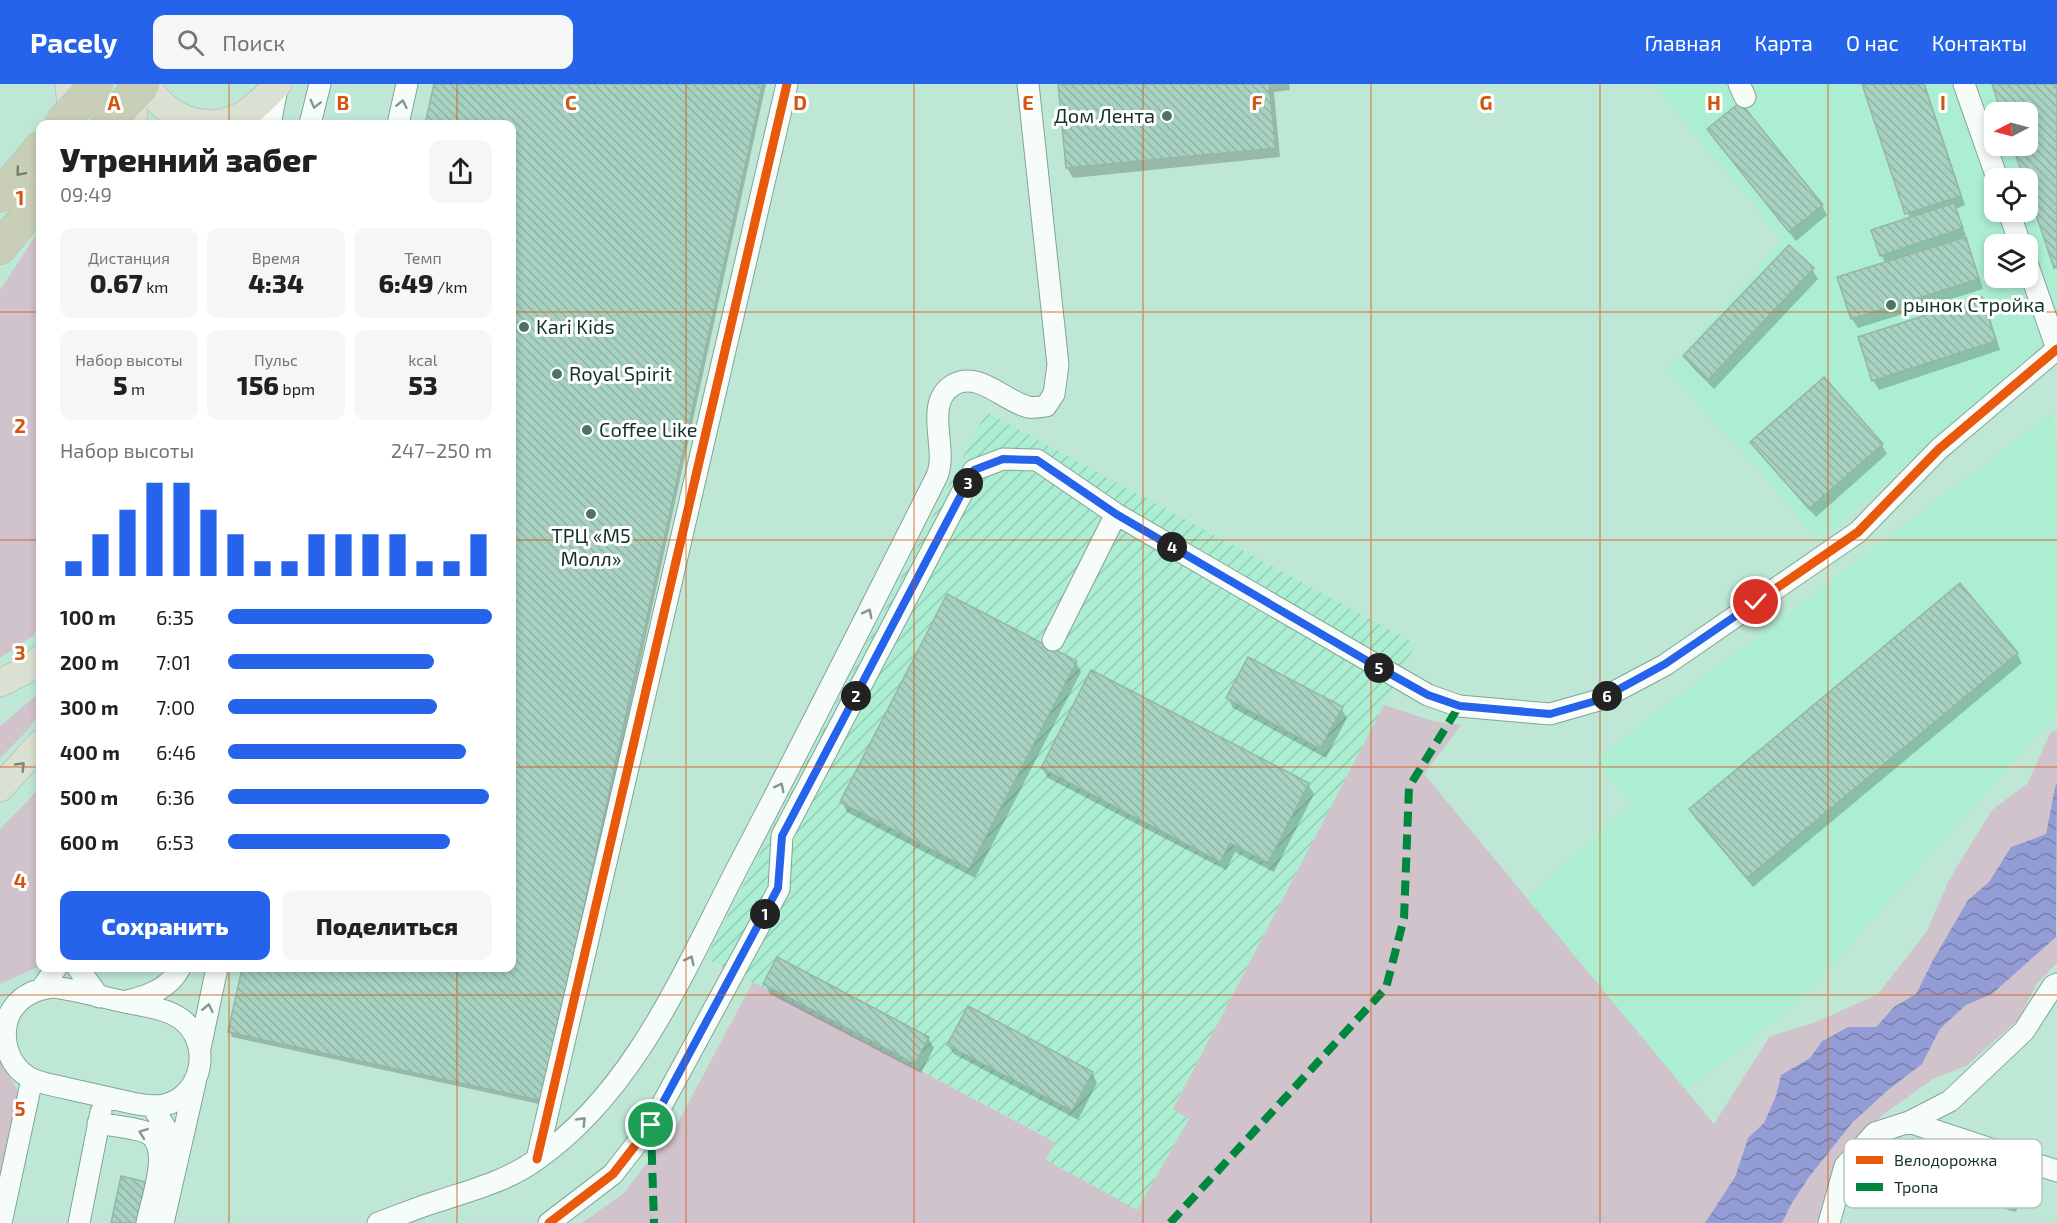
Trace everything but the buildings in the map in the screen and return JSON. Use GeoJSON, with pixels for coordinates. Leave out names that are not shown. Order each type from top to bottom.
{"type":"FeatureCollection","features":[{"type":"Feature","properties":{"kind":"highway"},"geometry":{"type":"LineString","coordinates":[[64,120],[97,84]]}},
{"type":"Feature","properties":{"kind":"highway"},"geometry":{"type":"LineString","coordinates":[[109,120],[145,84]]}},
{"type":"Feature","properties":{"kind":"highway"},"geometry":{"type":"LineString","coordinates":[[0,196],[36,153]]}},
{"type":"Feature","properties":{"kind":"highway"},"geometry":{"type":"LineString","coordinates":[[8,238],[36,204]]}},
{"type":"Feature","properties":{"kind":"main road"},"geometry":{"type":"LineString","coordinates":[[69,84],[73,120]]}},
{"type":"Feature","properties":{"kind":"main road"},"geometry":{"type":"LineString","coordinates":[[132,84],[134,120]]}},
{"type":"Feature","properties":{"kind":"main road"},"geometry":{"type":"LineString","coordinates":[[145,84],[169,111],[188,120]]}},
{"type":"Feature","properties":{"kind":"main road"},"geometry":{"type":"LineString","coordinates":[[231,120],[240,117],[257,105],[278,84]]}},
{"type":"Feature","properties":{"kind":"main road"},"geometry":{"type":"LineString","coordinates":[[0,682],[30,668],[36,663]]}},
{"type":"Feature","properties":{"kind":"main road"},"geometry":{"type":"LineString","coordinates":[[0,788],[36,748]]}},
{"type":"Feature","properties":{"kind":"street"},"geometry":{"type":"LineString","coordinates":[[271,120],[278,84]]}},
{"type":"Feature","properties":{"kind":"street"},"geometry":{"type":"LineString","coordinates":[[311,120],[320,84]]}},
{"type":"Feature","properties":{"kind":"street"},"geometry":{"type":"LineString","coordinates":[[399,120],[406,84]]}},
{"type":"Feature","properties":{"kind":"street"},"geometry":{"type":"LineString","coordinates":[[537,1159],[787,84]]}},
{"type":"Feature","properties":{"kind":"street"},"geometry":{"type":"LineString","coordinates":[[378,1223],[483,1187],[518,1172],[580,1124],[616,1083],[674,993],[940,469],[936,416],[945,392],[955,384],[966,380],[979,382],[1030,408],[1046,406],[1054,394],[1058,365],[1028,84]]}},
{"type":"Feature","properties":{"kind":"street"},"geometry":{"type":"LineString","coordinates":[[1964,84],[1993,168]]}},
{"type":"Feature","properties":{"kind":"street"},"geometry":{"type":"LineString","coordinates":[[549,1223],[613,1174],[651,1125],[778,888],[782,836],[974,470],[1003,459],[1037,460],[1116,514],[1428,695],[1460,706],[1550,714],[1599,700],[1665,664],[1858,532],[1939,449],[2057,349],[2036,288]]}},
{"type":"Feature","properties":{"kind":"street"},"geometry":{"type":"LineString","coordinates":[[1053,640],[1116,514]]}},
{"type":"Feature","properties":{"kind":"street"},"geometry":{"type":"LineString","coordinates":[[53,972],[42,988],[15,1005],[6,1024],[5,1050],[22,1073],[32,1079],[152,1106],[173,1102],[190,1088],[196,1079]]}},
{"type":"Feature","properties":{"kind":"street"},"geometry":{"type":"LineString","coordinates":[[81,972],[99,996]]}},
{"type":"Feature","properties":{"kind":"street"},"geometry":{"type":"LineString","coordinates":[[124,1002],[146,997],[164,987],[178,972]]}},
{"type":"Feature","properties":{"kind":"street"},"geometry":{"type":"LineString","coordinates":[[164,1223],[176,1161],[201,1058],[200,1048],[216,972]]}},
{"type":"Feature","properties":{"kind":"street"},"geometry":{"type":"LineString","coordinates":[[1869,1139],[1875,1132],[1909,1122],[1950,1101],[2024,1031],[2053,986],[2057,984]]}},
{"type":"Feature","properties":{"kind":"street"},"geometry":{"type":"LineString","coordinates":[[42,988],[64,989],[99,996],[174,1015],[191,1028],[200,1048]]}},
{"type":"Feature","properties":{"kind":"street"},"geometry":{"type":"LineString","coordinates":[[0,999],[23,998]]}},
{"type":"Feature","properties":{"kind":"street"},"geometry":{"type":"LineString","coordinates":[[1,1214],[32,1079]]}},
{"type":"Feature","properties":{"kind":"street"},"geometry":{"type":"LineString","coordinates":[[79,1223],[104,1096]]}},
{"type":"Feature","properties":{"kind":"street"},"geometry":{"type":"LineString","coordinates":[[152,1106],[171,1137],[176,1161]]}},
{"type":"Feature","properties":{"kind":"street"},"geometry":{"type":"LineString","coordinates":[[1909,1122],[1959,1139]]}},
{"type":"Feature","properties":{"kind":"street"},"geometry":{"type":"LineString","coordinates":[[98,1123],[146,1132],[158,1143],[160,1159],[147,1223]]}},
{"type":"Feature","properties":{"kind":"street"},"geometry":{"type":"LineString","coordinates":[[2042,1167],[2057,1172]]}},
{"type":"Feature","properties":{"kind":"street"},"geometry":{"type":"LineString","coordinates":[[1829,1223],[1844,1170]]}},
{"type":"Feature","properties":{"kind":"shaded area","name":"рынок Стройка"},"geometry":{"type":"Polygon","coordinates":[[[1653,84],[2057,84],[2057,332],[1818,542],[1761,472],[1667,370],[1783,240],[1653,84]]]}},
{"type":"Feature","properties":{"kind":"shaded area"},"geometry":{"type":"Polygon","coordinates":[[[36,235],[36,632],[0,658],[0,290],[36,235]]]}},
{"type":"Feature","properties":{"kind":"shaded area"},"geometry":{"type":"Polygon","coordinates":[[[986,412],[1416,644],[1173,1108],[1189,1118],[1137,1211],[1046,1160],[1055,1141],[706,958],[986,412]]]}},
{"type":"Feature","properties":{"kind":"shaded area"},"geometry":{"type":"Polygon","coordinates":[[[2052,413],[2057,446],[2057,713],[1800,1001],[1685,1091],[1527,898],[1632,804],[1595,760],[2052,413]]]}},
{"type":"Feature","properties":{"kind":"shaded area"},"geometry":{"type":"Polygon","coordinates":[[[36,695],[36,718],[0,758],[0,726],[36,695]]]}},
{"type":"Feature","properties":{"kind":"shaded area"},"geometry":{"type":"Polygon","coordinates":[[[1384,705],[1433,721],[1461,725],[1424,774],[1714,1124],[1770,1036],[1814,1023],[1878,994],[1927,931],[1949,880],[1992,810],[2028,783],[2050,733],[2057,730],[2057,784],[2046,834],[2011,847],[1989,882],[1968,900],[1916,994],[1894,1007],[1876,1027],[1848,1027],[1822,1040],[1810,1058],[1781,1075],[1776,1096],[1764,1123],[1748,1138],[1735,1177],[1705,1223],[582,1223],[624,1193],[677,1124],[753,982],[1055,1142],[1046,1160],[1137,1210],[1189,1119],[1173,1109],[1384,705]]]}},
{"type":"Feature","properties":{"kind":"shaded area"},"geometry":{"type":"Polygon","coordinates":[[[36,792],[36,968],[0,984],[0,829],[36,792]]]}},
{"type":"Feature","properties":{"kind":"shaded area"},"geometry":{"type":"Polygon","coordinates":[[[2057,935],[2057,963],[2037,983],[2018,1020],[1966,1066],[1933,1079],[1884,1114],[1856,1139],[1844,1139],[1844,1150],[1841,1153],[1822,1210],[1820,1223],[1782,1223],[1809,1177],[1852,1123],[1887,1091],[1922,1064],[1940,1029],[1966,1005],[1992,994],[2057,935]]]}},
{"type":"Feature","properties":{"kind":"shaded area"},"geometry":{"type":"Polygon","coordinates":[[[0,1061],[19,1092],[0,1183],[0,1061]]]}},
{"type":"Feature","properties":{"kind":"water"},"geometry":{"type":"Polygon","coordinates":[[[2057,784],[2056,937],[1992,994],[1966,1005],[1940,1029],[1922,1064],[1887,1091],[1852,1123],[1809,1177],[1782,1223],[1705,1223],[1735,1177],[1748,1138],[1764,1123],[1776,1096],[1781,1075],[1810,1058],[1822,1041],[1848,1027],[1876,1027],[1894,1007],[1916,994],[1968,900],[1989,882],[2011,847],[2046,834],[2057,784]]]}},
{"type":"Feature","properties":{"kind":"marked path"},"geometry":{"type":"LineString","coordinates":[[1170,1223],[1386,988],[1404,918],[1409,787],[1459,706]]}},
{"type":"Feature","properties":{"kind":"marked path"},"geometry":{"type":"LineString","coordinates":[[651,1127],[654,1223]]}},
{"type":"Feature","properties":{"kind":"cycle path"},"geometry":{"type":"LineString","coordinates":[[537,1159],[787,84]]}},
{"type":"Feature","properties":{"kind":"cycle path"},"geometry":{"type":"LineString","coordinates":[[549,1223],[613,1174],[651,1125],[779,889],[782,836],[974,470],[1003,459],[1037,460],[1116,514],[1428,695],[1459,706],[1550,714],[1599,700],[1665,665],[1858,532],[1939,449],[2057,349]]}},
{"type":"Feature","properties":{"kind":"place","name":"Дом Лента"},"geometry":{"type":"Point","coordinates":[1167,116]}},
{"type":"Feature","properties":{"kind":"place","name":"рынок Стройка"},"geometry":{"type":"Point","coordinates":[1891,305]}},
{"type":"Feature","properties":{"kind":"place","name":"Kari Kids"},"geometry":{"type":"Point","coordinates":[524,327]}},
{"type":"Feature","properties":{"kind":"place","name":"Royal Spirit"},"geometry":{"type":"Point","coordinates":[557,374]}},
{"type":"Feature","properties":{"kind":"place","name":"Coffee Like"},"geometry":{"type":"Point","coordinates":[587,430]}},
{"type":"Feature","properties":{"kind":"place","name":"ТРЦ «М5 Молл»"},"geometry":{"type":"Point","coordinates":[591,514]}},
{"type":"Feature","properties":{"kind":"route"},"geometry":{"type":"LineString","coordinates":[[651,1125],[778,888],[782,836],[974,470],[1003,459],[1037,460],[1116,514],[1376,666],[1428,695],[1460,706],[1550,714],[1599,700],[1665,664],[1756,602]]}}]}
